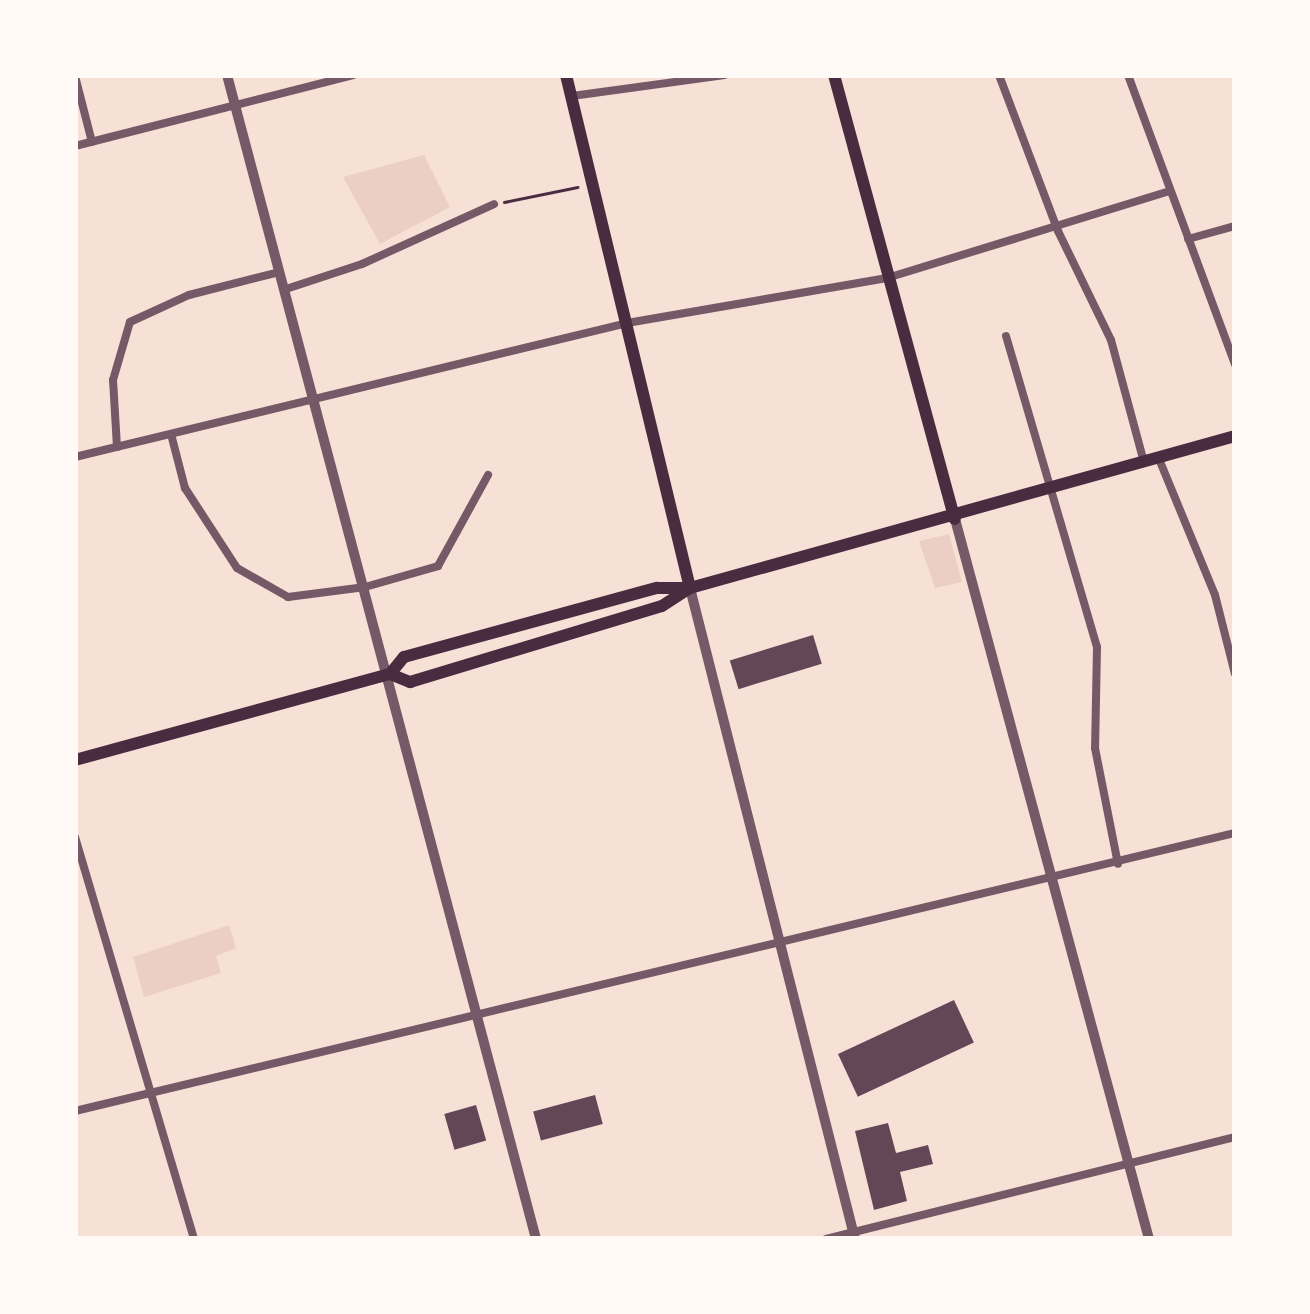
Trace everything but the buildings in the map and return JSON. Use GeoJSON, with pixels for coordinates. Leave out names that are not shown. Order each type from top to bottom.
{"type":"FeatureCollection","features":[{"type":"Feature","properties":{"kind":"main road"},"geometry":{"type":"LineString","coordinates":[[566,75],[690,588]]}},
{"type":"Feature","properties":{"kind":"main road"},"geometry":{"type":"LineString","coordinates":[[834,75],[955,519]]}},
{"type":"Feature","properties":{"kind":"main road"},"geometry":{"type":"LineString","coordinates":[[75,760],[390,674],[404,657],[658,588],[690,588],[955,519],[1235,436]]}},
{"type":"Feature","properties":{"kind":"main road"},"geometry":{"type":"LineString","coordinates":[[390,674],[410,682],[662,606],[690,588]]}},
{"type":"Feature","properties":{"kind":"street"},"geometry":{"type":"LineString","coordinates":[[226,75],[482,1018],[536,1239]]}},
{"type":"Feature","properties":{"kind":"street"},"geometry":{"type":"LineString","coordinates":[[75,146],[353,75]]}},
{"type":"Feature","properties":{"kind":"street"},"geometry":{"type":"LineString","coordinates":[[571,96],[725,75]]}},
{"type":"Feature","properties":{"kind":"street"},"geometry":{"type":"LineString","coordinates":[[999,75],[1058,231],[1112,340],[1145,464]]}},
{"type":"Feature","properties":{"kind":"street"},"geometry":{"type":"LineString","coordinates":[[1128,75],[1235,365]]}},
{"type":"Feature","properties":{"kind":"street"},"geometry":{"type":"LineString","coordinates":[[75,76],[92,142]]}},
{"type":"Feature","properties":{"kind":"street"},"geometry":{"type":"LineString","coordinates":[[75,458],[313,396],[627,323],[887,278],[1058,231],[1169,191]]}},
{"type":"Feature","properties":{"kind":"street"},"geometry":{"type":"LineString","coordinates":[[286,289],[494,204]]}},
{"type":"Feature","properties":{"kind":"street"},"geometry":{"type":"LineString","coordinates":[[1188,239],[1235,226]]}},
{"type":"Feature","properties":{"kind":"street"},"geometry":{"type":"LineString","coordinates":[[117,447],[113,380],[130,322],[190,295],[280,272]]}},
{"type":"Feature","properties":{"kind":"street"},"geometry":{"type":"LineString","coordinates":[[1006,336],[1097,647],[1094,748],[1118,864]]}},
{"type":"Feature","properties":{"kind":"street"},"geometry":{"type":"LineString","coordinates":[[171,434],[185,488],[209,530],[263,589],[288,597],[365,587],[438,566],[488,475]]}},
{"type":"Feature","properties":{"kind":"street"},"geometry":{"type":"LineString","coordinates":[[1160,459],[1215,596],[1235,674]]}},
{"type":"Feature","properties":{"kind":"street"},"geometry":{"type":"LineString","coordinates":[[955,519],[1149,1239]]}},
{"type":"Feature","properties":{"kind":"street"},"geometry":{"type":"LineString","coordinates":[[690,588],[855,1236]]}},
{"type":"Feature","properties":{"kind":"street"},"geometry":{"type":"LineString","coordinates":[[75,1111],[783,947],[1235,833]]}},
{"type":"Feature","properties":{"kind":"street"},"geometry":{"type":"LineString","coordinates":[[75,837],[194,1239]]}},
{"type":"Feature","properties":{"kind":"street"},"geometry":{"type":"LineString","coordinates":[[826,1239],[855,1236],[1235,1137]]}},
{"type":"Feature","properties":{"kind":"path"},"geometry":{"type":"LineString","coordinates":[[494,204],[591,184]]}},
{"type":"Feature","properties":{"kind":"shaded area"},"geometry":{"type":"Polygon","coordinates":[[[424,155],[450,207],[380,244],[343,177],[424,155]]]}},
{"type":"Feature","properties":{"kind":"shaded area"},"geometry":{"type":"Polygon","coordinates":[[[949,534],[962,582],[935,588],[919,541],[949,534]]]}},
{"type":"Feature","properties":{"kind":"shaded area"},"geometry":{"type":"Polygon","coordinates":[[[229,925],[236,948],[216,956],[221,973],[144,997],[133,957],[229,925]]]}}]}
